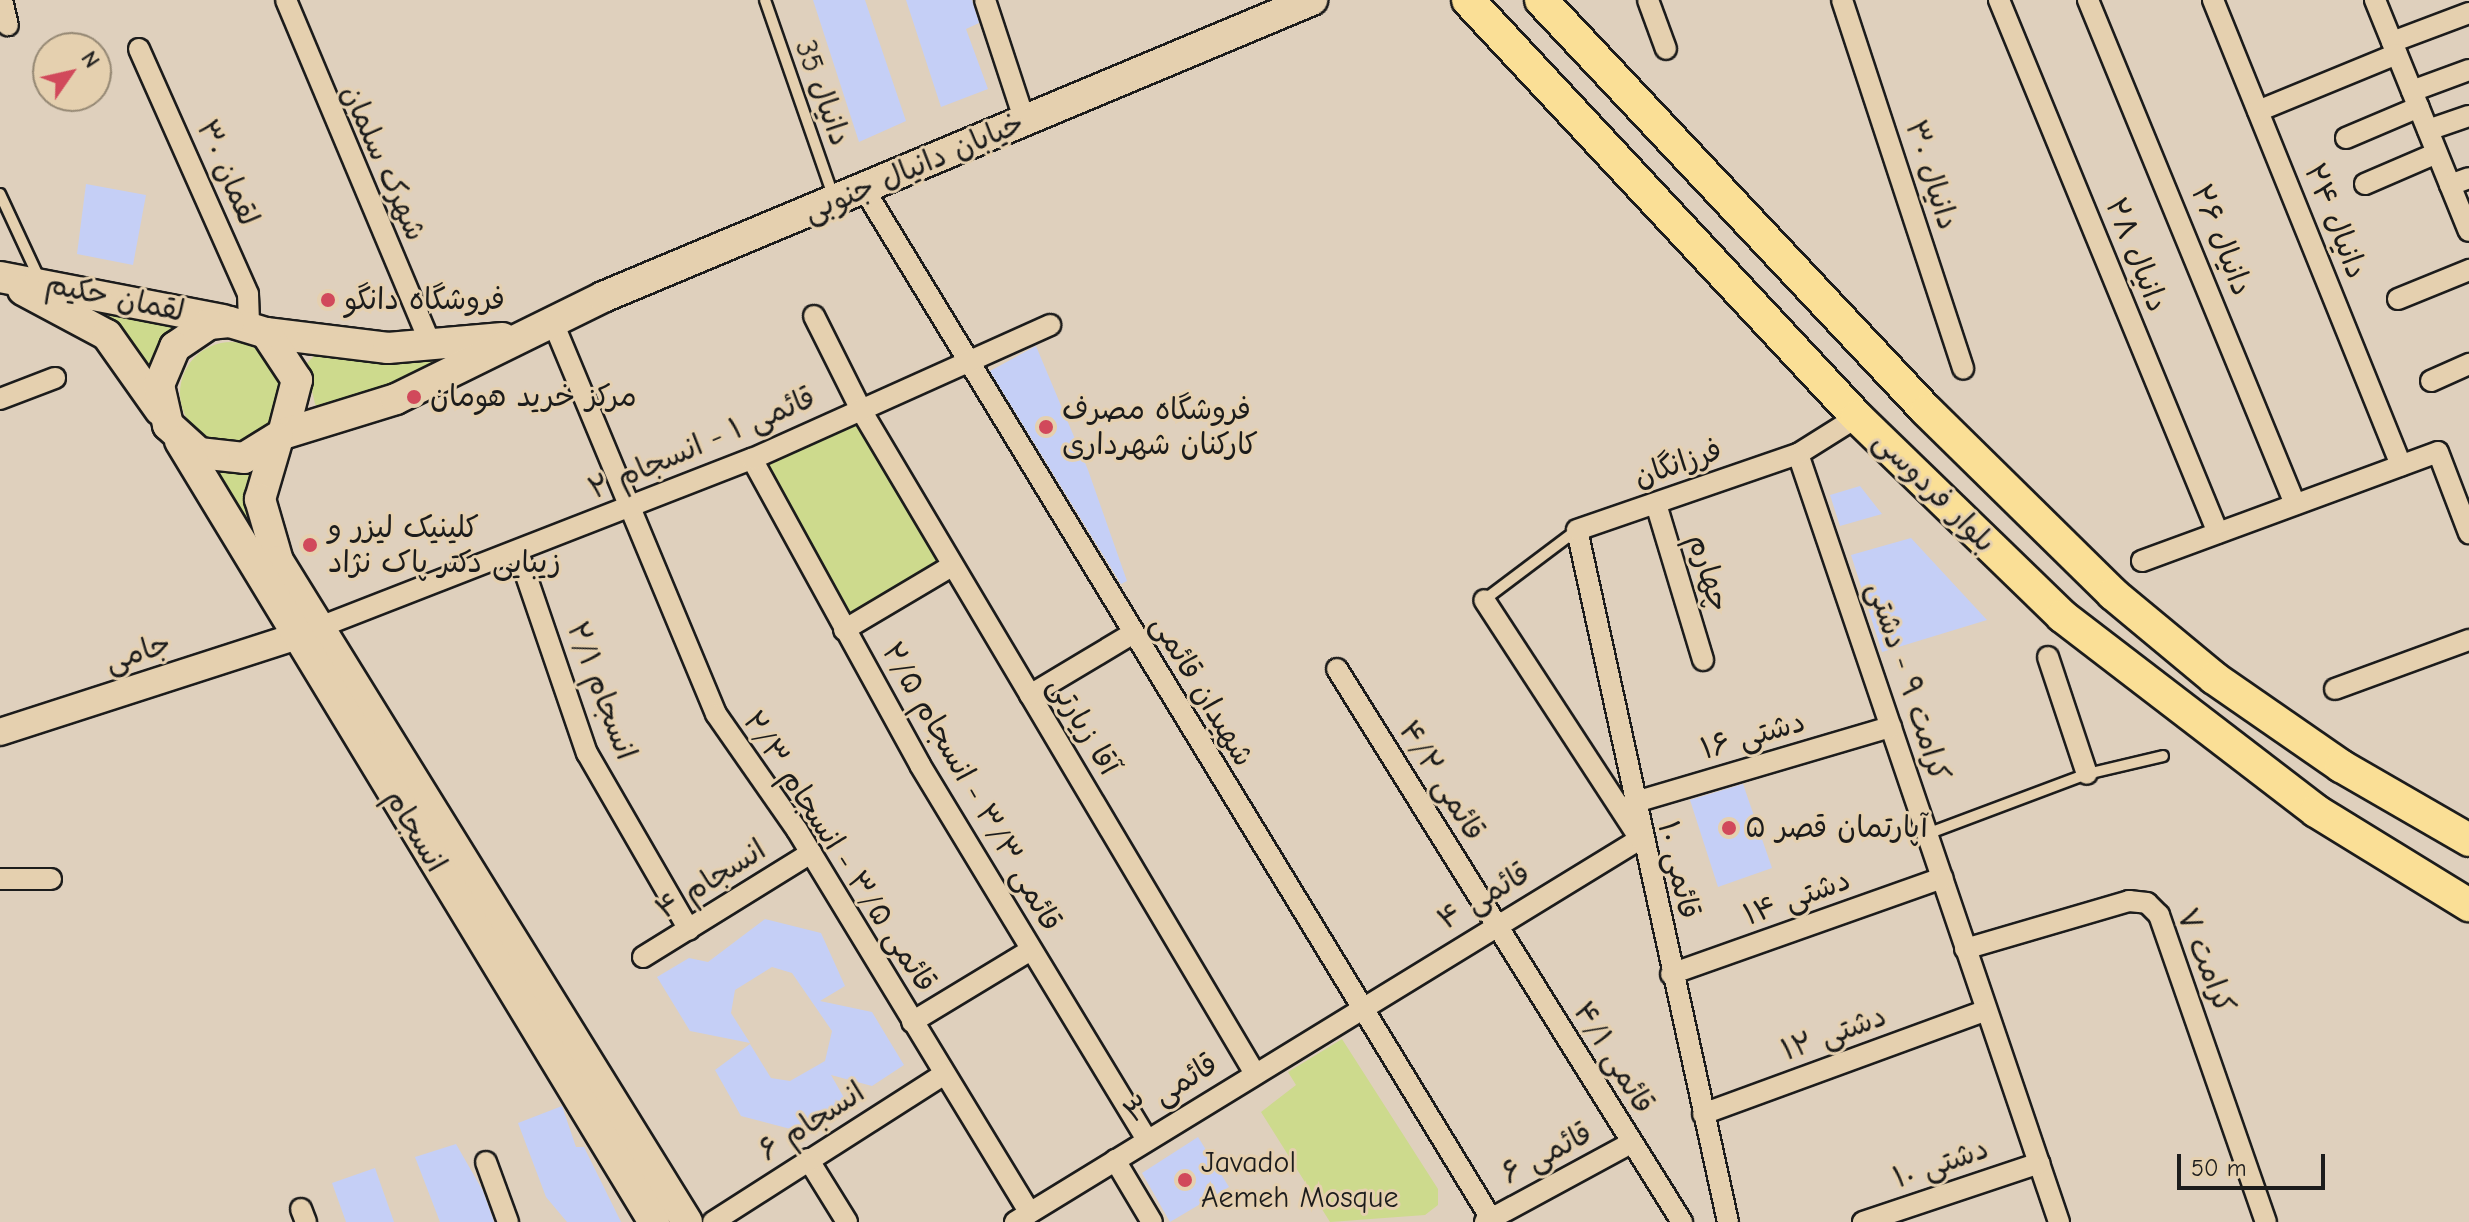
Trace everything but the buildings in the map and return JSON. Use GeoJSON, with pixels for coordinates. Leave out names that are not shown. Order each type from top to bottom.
{"type":"FeatureCollection","features":[{"type":"Feature","properties":{"kind":"main road","name":"خیابان دانیال جنوبی"},"geometry":{"type":"LineString","coordinates":[[281,436],[396,399],[552,320],[1312,0]]}},
{"type":"Feature","properties":{"kind":"main road","name":"بلوار فردوسی"},"geometry":{"type":"LineString","coordinates":[[1468,0],[1857,417],[2062,616],[2166,701],[2316,811],[2469,905]]}},
{"type":"Feature","properties":{"kind":"main road","name":"بلوار فردوسی"},"geometry":{"type":"LineString","coordinates":[[1541,0],[1927,411],[2113,594],[2214,678],[2315,749],[2469,840]]}},
{"type":"Feature","properties":{"kind":"main road","name":"لقمان حکیم"},"geometry":{"type":"LineString","coordinates":[[0,278],[41,282],[248,326]]}},
{"type":"Feature","properties":{"kind":"main road","name":"لقمان حکیم"},"geometry":{"type":"LineString","coordinates":[[0,278],[107,335],[174,432]]}},
{"type":"Feature","properties":{"kind":"main road","name":"خیابان دانیال جنوبی"},"geometry":{"type":"LineString","coordinates":[[248,326],[432,347],[517,336]]}},
{"type":"Feature","properties":{"kind":"main road"},"geometry":{"type":"LineString","coordinates":[[248,326],[297,380],[281,436],[244,458],[221,460],[174,432],[159,385],[169,356],[190,333],[248,326]]}},
{"type":"Feature","properties":{"kind":"main road","name":"انسجام"},"geometry":{"type":"LineString","coordinates":[[174,432],[308,632],[687,1222]]}},
{"type":"Feature","properties":{"kind":"main road","name":"انسجام"},"geometry":{"type":"LineString","coordinates":[[281,436],[264,475],[264,531],[308,632],[654,1222]]}},
{"type":"Feature","properties":{"kind":"street"},"geometry":{"type":"LineString","coordinates":[[2,0],[8,25]]}},
{"type":"Feature","properties":{"kind":"street","name":"شهرک سلمان"},"geometry":{"type":"LineString","coordinates":[[286,0],[432,347]]}},
{"type":"Feature","properties":{"kind":"street"},"geometry":{"type":"LineString","coordinates":[[985,0],[1025,122]]}},
{"type":"Feature","properties":{"kind":"street"},"geometry":{"type":"LineString","coordinates":[[1648,0],[1666,49]]}},
{"type":"Feature","properties":{"kind":"street","name":"دانیال ۳۰"},"geometry":{"type":"LineString","coordinates":[[1842,0],[1963,369]]}},
{"type":"Feature","properties":{"kind":"street","name":"دانیال ۲۸"},"geometry":{"type":"LineString","coordinates":[[1999,0],[2218,533]]}},
{"type":"Feature","properties":{"kind":"street","name":"دانیال ۲۶"},"geometry":{"type":"LineString","coordinates":[[2088,0],[2295,504]]}},
{"type":"Feature","properties":{"kind":"street","name":"دانیال ۲۴"},"geometry":{"type":"LineString","coordinates":[[2213,0],[2401,465]]}},
{"type":"Feature","properties":{"kind":"street"},"geometry":{"type":"LineString","coordinates":[[2375,0],[2437,153],[2460,181],[2469,231]]}},
{"type":"Feature","properties":{"kind":"street"},"geometry":{"type":"LineString","coordinates":[[2258,111],[2469,13]]}},
{"type":"Feature","properties":{"kind":"street","name":"لقمان ۳۰"},"geometry":{"type":"LineString","coordinates":[[139,49],[248,294],[248,326]]}},
{"type":"Feature","properties":{"kind":"street"},"geometry":{"type":"LineString","coordinates":[[2346,138],[2469,70]]}},
{"type":"Feature","properties":{"kind":"street"},"geometry":{"type":"LineString","coordinates":[[2428,130],[2469,116]]}},
{"type":"Feature","properties":{"kind":"street"},"geometry":{"type":"LineString","coordinates":[[2365,184],[2437,153]]}},
{"type":"Feature","properties":{"kind":"street","name":"شهیدان قائمی"},"geometry":{"type":"LineString","coordinates":[[864,189],[1490,1221]]}},
{"type":"Feature","properties":{"kind":"street"},"geometry":{"type":"LineString","coordinates":[[2398,299],[2469,270]]}},
{"type":"Feature","properties":{"kind":"street","name":"آقا زیارتی"},"geometry":{"type":"LineString","coordinates":[[814,316],[861,410],[1254,1072]]}},
{"type":"Feature","properties":{"kind":"street","name":"قائمی ۳/۵ - انسجام ۲/۳"},"geometry":{"type":"LineString","coordinates":[[552,320],[716,714],[811,853],[944,1074],[1022,1217]]}},
{"type":"Feature","properties":{"kind":"street","name":"قائمی ۱ - انسجام ۲"},"geometry":{"type":"LineString","coordinates":[[308,632],[752,459],[1050,325]]}},
{"type":"Feature","properties":{"kind":"street"},"geometry":{"type":"LineString","coordinates":[[2431,381],[2469,364]]}},
{"type":"Feature","properties":{"kind":"street"},"geometry":{"type":"LineString","coordinates":[[0,399],[55,378]]}},
{"type":"Feature","properties":{"kind":"street"},"geometry":{"type":"LineString","coordinates":[[1798,454],[1857,417]]}},
{"type":"Feature","properties":{"kind":"street"},"geometry":{"type":"LineString","coordinates":[[2142,561],[2438,452],[2468,524]]}},
{"type":"Feature","properties":{"kind":"street","name":"فرزانگان"},"geometry":{"type":"LineString","coordinates":[[1577,530],[1798,454]]}},
{"type":"Feature","properties":{"kind":"street","name":"کرامت ۹ - دشتی"},"geometry":{"type":"LineString","coordinates":[[1798,454],[2059,1222]]}},
{"type":"Feature","properties":{"kind":"street","name":"قائمی ۳/۳ - انسجام ۲/۵"},"geometry":{"type":"LineString","coordinates":[[752,459],[844,630],[1031,950],[1147,1140]]}},
{"type":"Feature","properties":{"kind":"street","name":"چهارم"},"geometry":{"type":"LineString","coordinates":[[1656,504],[1703,660]]}},
{"type":"Feature","properties":{"kind":"street","name":"قائمی ۱۰"},"geometry":{"type":"LineString","coordinates":[[1577,530],[1632,803],[1728,1222]]}},
{"type":"Feature","properties":{"kind":"street","name":"انسجام ۲/۱"},"geometry":{"type":"LineString","coordinates":[[518,552],[587,753],[689,930]]}},
{"type":"Feature","properties":{"kind":"street"},"geometry":{"type":"LineString","coordinates":[[844,630],[952,566]]}},
{"type":"Feature","properties":{"kind":"street"},"geometry":{"type":"LineString","coordinates":[[1484,600],[1640,839]]}},
{"type":"Feature","properties":{"kind":"street","name":"جامی"},"geometry":{"type":"LineString","coordinates":[[0,732],[308,632]]}},
{"type":"Feature","properties":{"kind":"street"},"geometry":{"type":"LineString","coordinates":[[1030,695],[1132,634]]}},
{"type":"Feature","properties":{"kind":"street"},"geometry":{"type":"LineString","coordinates":[[2335,689],[2469,640]]}},
{"type":"Feature","properties":{"kind":"street"},"geometry":{"type":"LineString","coordinates":[[2048,657],[2087,774]]}},
{"type":"Feature","properties":{"kind":"street","name":"قائمی ۴/۲"},"geometry":{"type":"LineString","coordinates":[[1337,669],[1495,925]]}},
{"type":"Feature","properties":{"kind":"street","name":"دشتی ۱۶"},"geometry":{"type":"LineString","coordinates":[[1632,803],[1891,727]]}},
{"type":"Feature","properties":{"kind":"street","name":"قائمی ۴"},"geometry":{"type":"LineString","coordinates":[[1360,1008],[1640,839]]}},
{"type":"Feature","properties":{"kind":"street","name":"انسجام ۴"},"geometry":{"type":"LineString","coordinates":[[643,957],[811,853]]}},
{"type":"Feature","properties":{"kind":"street","name":"دشتی ۱۴"},"geometry":{"type":"LineString","coordinates":[[1671,974],[1942,878]]}},
{"type":"Feature","properties":{"kind":"street"},"geometry":{"type":"LineString","coordinates":[[0,879],[51,879]]}},
{"type":"Feature","properties":{"kind":"street","name":"کرامت ۷"},"geometry":{"type":"LineString","coordinates":[[1965,949],[2129,901],[2147,903],[2159,915],[2266,1222]]}},
{"type":"Feature","properties":{"kind":"street","name":"قائمی ۴/۱"},"geometry":{"type":"LineString","coordinates":[[1495,925],[1682,1222]]}},
{"type":"Feature","properties":{"kind":"street"},"geometry":{"type":"LineString","coordinates":[[912,1022],[1031,950]]}},
{"type":"Feature","properties":{"kind":"street","name":"قائمی ۳"},"geometry":{"type":"LineString","coordinates":[[1022,1217],[1360,1008]]}},
{"type":"Feature","properties":{"kind":"street","name":"دشتی ۱۲"},"geometry":{"type":"LineString","coordinates":[[1703,1114],[1985,1011]]}},
{"type":"Feature","properties":{"kind":"street","name":"انسجام ۶"},"geometry":{"type":"LineString","coordinates":[[713,1222],[944,1074]]}},
{"type":"Feature","properties":{"kind":"street","name":"قائمی ۶"},"geometry":{"type":"LineString","coordinates":[[1490,1221],[1631,1143]]}},
{"type":"Feature","properties":{"kind":"street"},"geometry":{"type":"LineString","coordinates":[[808,1159],[847,1222]]}},
{"type":"Feature","properties":{"kind":"street"},"geometry":{"type":"LineString","coordinates":[[1115,1160],[1152,1222]]}},
{"type":"Feature","properties":{"kind":"street"},"geometry":{"type":"LineString","coordinates":[[486,1162],[508,1222]]}},
{"type":"Feature","properties":{"kind":"street","name":"دشتی ۱۰"},"geometry":{"type":"LineString","coordinates":[[1863,1222],[2039,1163]]}},
{"type":"Feature","properties":{"kind":"lane","name":"دانیال 35"},"geometry":{"type":"LineString","coordinates":[[765,0],[835,201]]}},
{"type":"Feature","properties":{"kind":"lane"},"geometry":{"type":"LineString","coordinates":[[0,194],[41,282]]}},
{"type":"Feature","properties":{"kind":"lane"},"geometry":{"type":"LineString","coordinates":[[1484,600],[1577,530]]}},
{"type":"Feature","properties":{"kind":"lane"},"geometry":{"type":"LineString","coordinates":[[1927,834],[2087,774],[2163,756]]}},
{"type":"Feature","properties":{"kind":"green space"},"geometry":{"type":"Polygon","coordinates":[[[62,298],[183,327],[151,376],[62,298]]]}},
{"type":"Feature","properties":{"kind":"green space"},"geometry":{"type":"Polygon","coordinates":[[[231,342],[250,346],[267,357],[278,374],[282,393],[278,412],[267,429],[250,440],[231,444],[212,440],[195,429],[184,412],[180,393],[184,374],[195,357],[212,346],[231,342]]]}},
{"type":"Feature","properties":{"kind":"green space"},"geometry":{"type":"Polygon","coordinates":[[[464,351],[467,357],[324,415],[315,404],[306,364],[315,355],[420,361],[464,351]]]}},
{"type":"Feature","properties":{"kind":"green space"},"geometry":{"type":"Polygon","coordinates":[[[862,423],[941,568],[848,618],[764,465],[862,423]]]}},
{"type":"Feature","properties":{"kind":"green space"},"geometry":{"type":"Polygon","coordinates":[[[262,459],[246,505],[254,548],[206,473],[262,459]]]}},
{"type":"Feature","properties":{"kind":"green space"},"geometry":{"type":"Polygon","coordinates":[[[1342,1039],[1438,1189],[1438,1205],[1425,1215],[1330,1222],[1261,1112],[1296,1085],[1288,1072],[1342,1039]]]}},
{"type":"Feature","properties":{"kind":"place","name":"فروشگاه دانگو"},"geometry":{"type":"Point","coordinates":[328,300]}},
{"type":"Feature","properties":{"kind":"place","name":"مرکز خرید هومان"},"geometry":{"type":"Point","coordinates":[414,397]}},
{"type":"Feature","properties":{"kind":"place","name":"فروشگاه مصرف کارکنان شهرداری"},"geometry":{"type":"Point","coordinates":[1046,427]}},
{"type":"Feature","properties":{"kind":"place","name":"کلینیک لیزر و زیبایی دکتر پاک نژاد"},"geometry":{"type":"Point","coordinates":[310,545]}},
{"type":"Feature","properties":{"kind":"place","name":"آپارتمان قصر ۵"},"geometry":{"type":"Point","coordinates":[1729,828]}},
{"type":"Feature","properties":{"kind":"place","name":"Javadol Aemeh Mosque"},"geometry":{"type":"Point","coordinates":[1185,1180]}}]}
